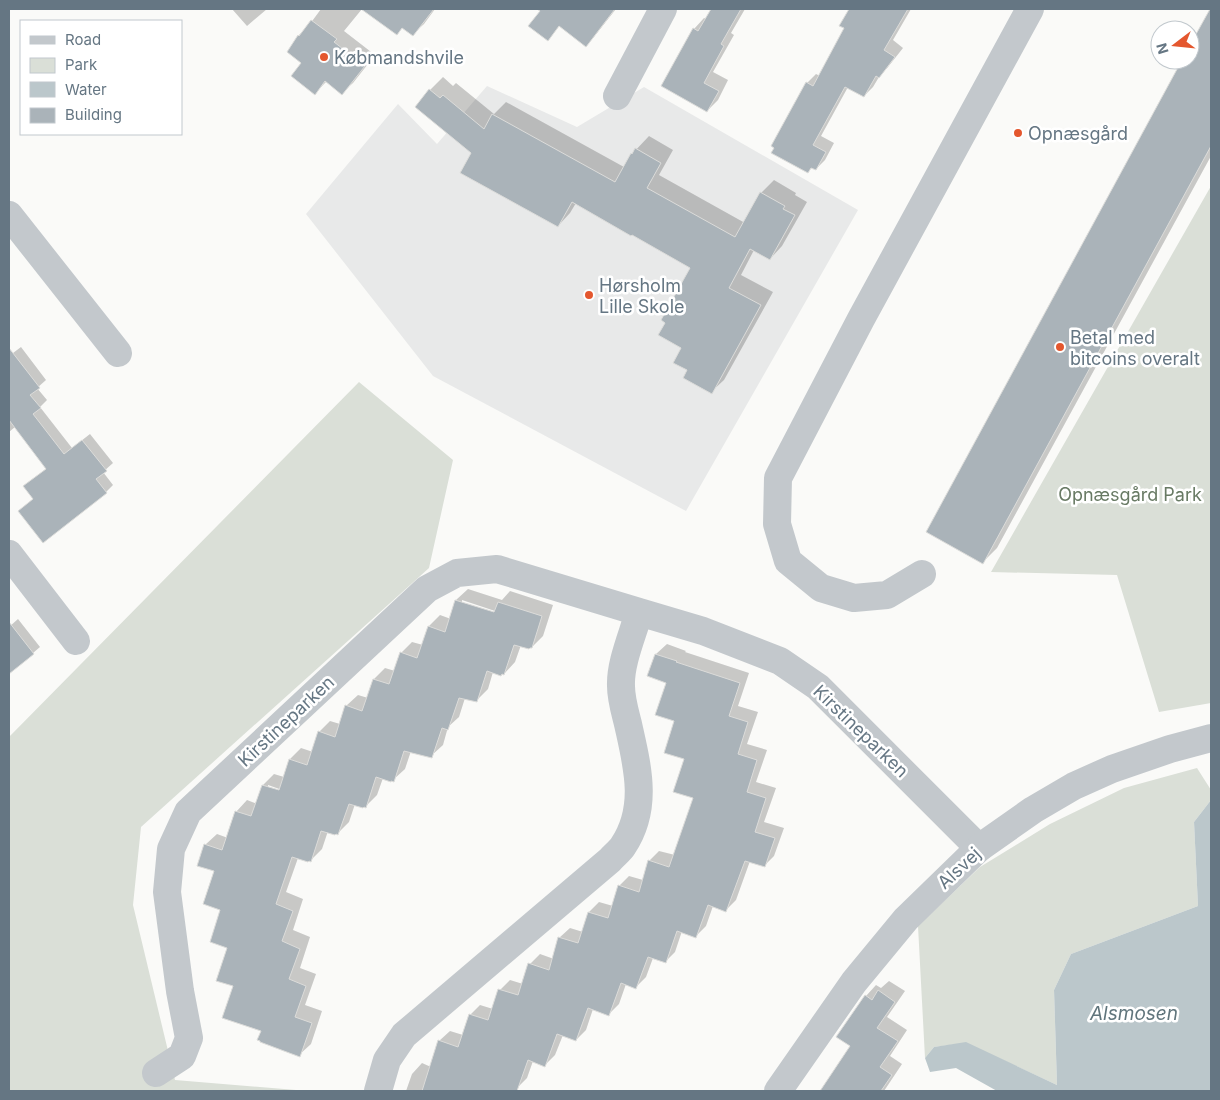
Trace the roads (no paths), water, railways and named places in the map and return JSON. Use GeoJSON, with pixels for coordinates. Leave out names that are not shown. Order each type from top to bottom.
{"type":"FeatureCollection","features":[{"type":"Feature","properties":{"kind":"street"},"geometry":{"type":"LineString","coordinates":[[617,96],[663,9]]}},
{"type":"Feature","properties":{"kind":"street"},"geometry":{"type":"LineString","coordinates":[[922,574],[887,595],[854,598],[820,588],[788,561],[777,524],[778,478],[861,318],[1030,9]]}},
{"type":"Feature","properties":{"kind":"street"},"geometry":{"type":"LineString","coordinates":[[9,215],[118,353]]}},
{"type":"Feature","properties":{"kind":"street"},"geometry":{"type":"LineString","coordinates":[[9,554],[76,641]]}},
{"type":"Feature","properties":{"kind":"street","name":"Kirstineparken"},"geometry":{"type":"LineString","coordinates":[[156,1073],[182,1056],[189,1038],[180,991],[167,892],[171,849],[188,812],[427,589],[458,573],[497,569],[703,631],[780,662],[818,686],[979,848]]}},
{"type":"Feature","properties":{"kind":"street"},"geometry":{"type":"LineString","coordinates":[[378,1091],[387,1060],[404,1035],[610,860],[622,847],[630,832],[639,802],[636,762],[621,686],[622,668],[639,612]]}},
{"type":"Feature","properties":{"kind":"street","name":"Alsvej"},"geometry":{"type":"LineString","coordinates":[[778,1091],[854,982],[906,919],[979,848],[1033,810],[1074,786],[1112,769],[1170,748],[1211,738]]}},
{"type":"Feature","properties":{"kind":"water","name":"Alsmosen"},"geometry":{"type":"Polygon","coordinates":[[[1211,800],[1211,1091],[997,1091],[956,1068],[930,1072],[925,1058],[934,1047],[966,1042],[1057,1085],[1054,990],[1071,954],[1198,906],[1194,822],[1211,800]]]}},
{"type":"Feature","properties":{"kind":"place","name":"Købmandshvile"},"geometry":{"type":"Point","coordinates":[324,57]}},
{"type":"Feature","properties":{"kind":"place","name":"Opnæsgård"},"geometry":{"type":"Point","coordinates":[1018,133]}},
{"type":"Feature","properties":{"kind":"place","name":"Hørsholm Lille Skole"},"geometry":{"type":"Point","coordinates":[589,295]}},
{"type":"Feature","properties":{"kind":"place","name":"Betal med bitcoins overalt"},"geometry":{"type":"Point","coordinates":[1060,347]}},
{"type":"Feature","properties":{"kind":"park label","name":"Opnæsgård Park"},"geometry":{"type":"Point","coordinates":[1130,494]}}]}
